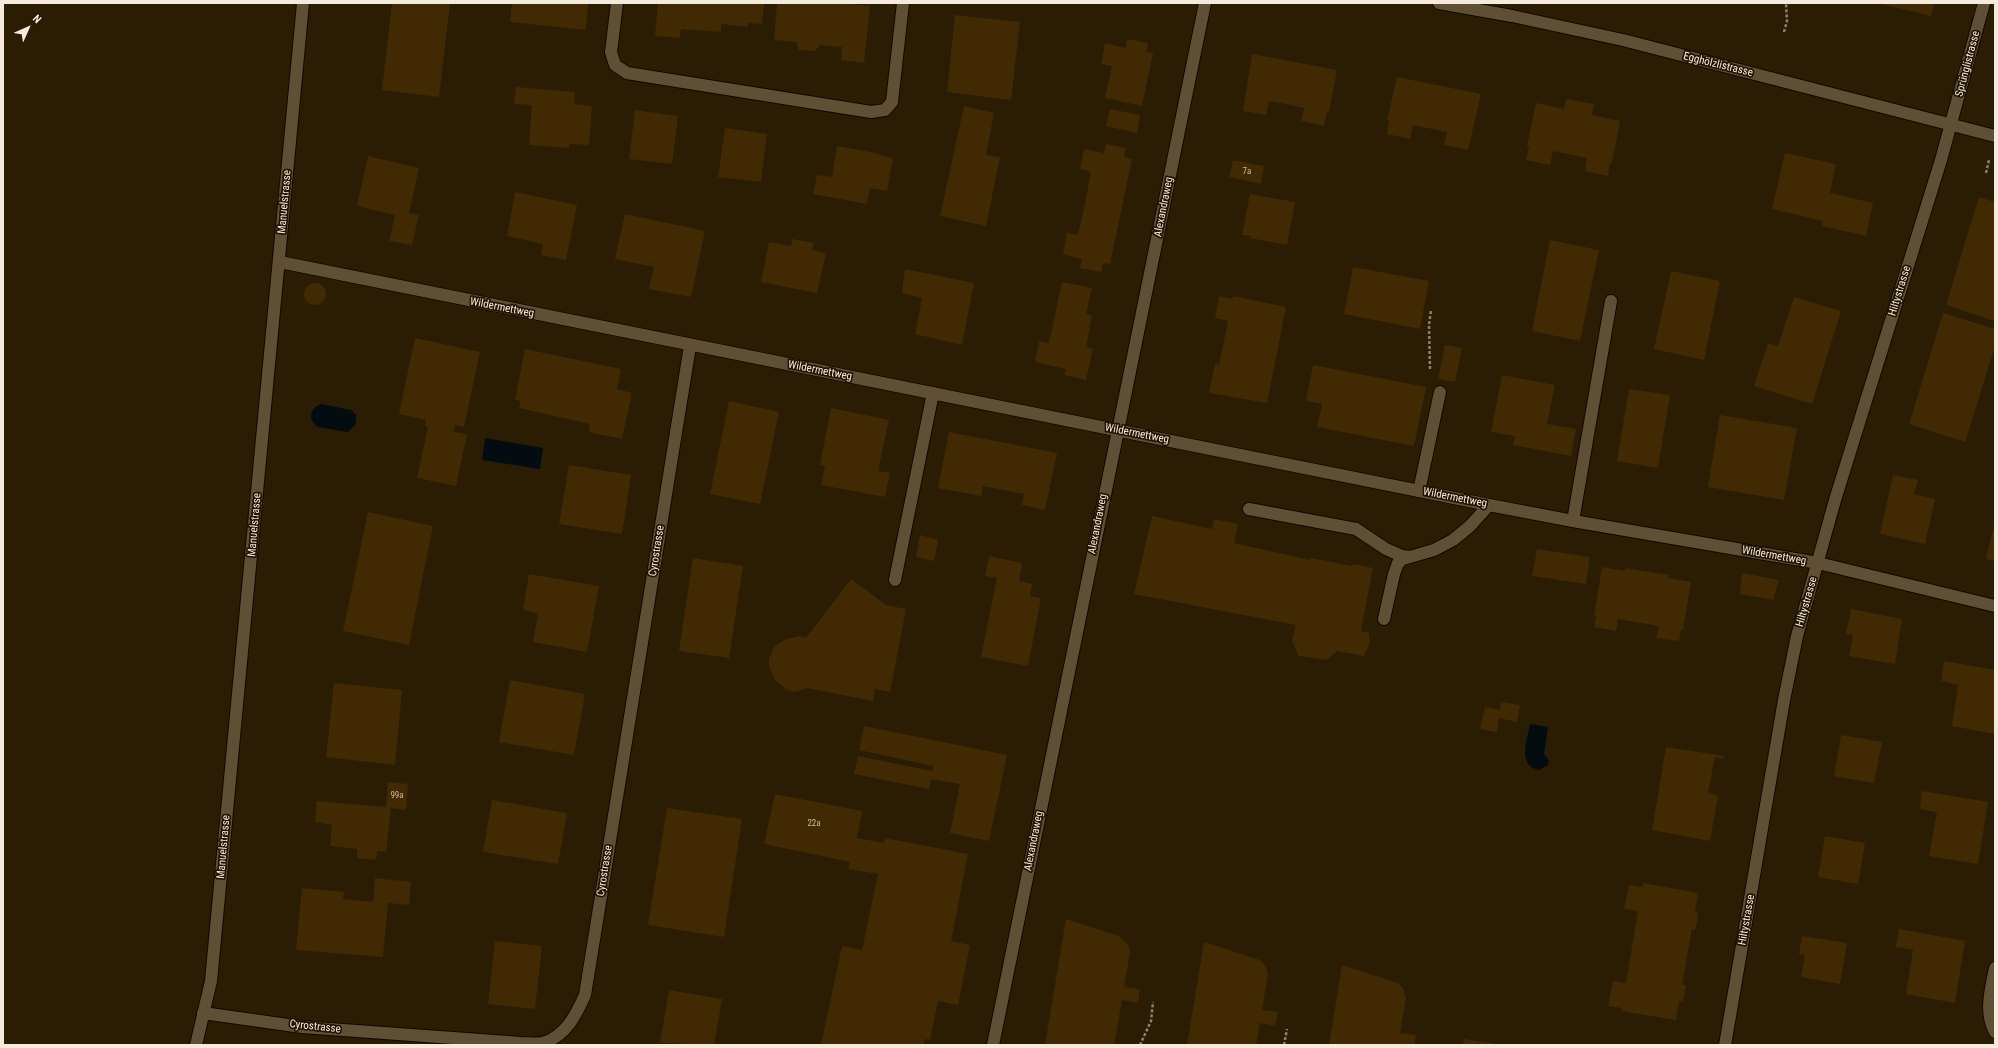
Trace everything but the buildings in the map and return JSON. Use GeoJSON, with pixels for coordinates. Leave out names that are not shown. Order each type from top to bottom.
{"type":"FeatureCollection","features":[{"type":"Feature","properties":{"kind":"street","name":"Manuelstrasse"},"geometry":{"type":"LineString","coordinates":[[196,1045],[211,981],[280,262],[303,3]]}},
{"type":"Feature","properties":{"kind":"street"},"geometry":{"type":"LineString","coordinates":[[616,3],[612,52],[615,66],[627,73],[871,112],[885,110],[892,102],[903,3]]}},
{"type":"Feature","properties":{"kind":"street","name":"Alexandraweg"},"geometry":{"type":"LineString","coordinates":[[993,1045],[1205,3]]}},
{"type":"Feature","properties":{"kind":"street","name":"Egghölzlistrasse"},"geometry":{"type":"LineString","coordinates":[[1439,3],[1512,16],[1623,40],[1995,136]]}},
{"type":"Feature","properties":{"kind":"street","name":"Sprünglistrasse"},"geometry":{"type":"LineString","coordinates":[[1951,124],[1984,3]]}},
{"type":"Feature","properties":{"kind":"street","name":"Hiltystrasse"},"geometry":{"type":"LineString","coordinates":[[1725,1045],[1784,700],[1798,636],[1835,500],[1951,124]]}},
{"type":"Feature","properties":{"kind":"street","name":"Wildermettweg"},"geometry":{"type":"LineString","coordinates":[[280,262],[690,346],[933,393],[1489,505],[1818,563],[1995,606]]}},
{"type":"Feature","properties":{"kind":"street"},"geometry":{"type":"LineString","coordinates":[[1573,521],[1612,301]]}},
{"type":"Feature","properties":{"kind":"street","name":"Cyrostrasse"},"geometry":{"type":"LineString","coordinates":[[204,1013],[302,1027],[521,1044],[543,1042],[561,1033],[575,1018],[585,995],[690,346]]}},
{"type":"Feature","properties":{"kind":"street"},"geometry":{"type":"LineString","coordinates":[[1419,491],[1440,392]]}},
{"type":"Feature","properties":{"kind":"street"},"geometry":{"type":"LineString","coordinates":[[895,580],[933,393]]}},
{"type":"Feature","properties":{"kind":"street"},"geometry":{"type":"LineString","coordinates":[[1384,619],[1395,568],[1403,559],[1434,550],[1453,540],[1470,526],[1489,505]]}},
{"type":"Feature","properties":{"kind":"street"},"geometry":{"type":"LineString","coordinates":[[1249,508],[1356,529],[1386,550],[1402,556],[1410,557]]}},
{"type":"Feature","properties":{"kind":"street"},"geometry":{"type":"LineString","coordinates":[[1995,968],[1989,1011],[1990,1023],[1995,1032]]}},
{"type":"Feature","properties":{"kind":"path"},"geometry":{"type":"LineString","coordinates":[[1784,32],[1787,21],[1786,3]]}},
{"type":"Feature","properties":{"kind":"path"},"geometry":{"type":"LineString","coordinates":[[1430,364],[1429,324],[1431,310]]}},
{"type":"Feature","properties":{"kind":"path"},"geometry":{"type":"LineString","coordinates":[[1140,1045],[1150,1020],[1153,1002]]}},
{"type":"Feature","properties":{"kind":"path"},"geometry":{"type":"LineString","coordinates":[[1284,1045],[1287,1029]]}},
{"type":"Feature","properties":{"kind":"shaded area"},"geometry":{"type":"Polygon","coordinates":[[[321,404],[351,410],[356,415],[356,424],[348,432],[317,427],[311,419],[312,411],[321,404]]]}},
{"type":"Feature","properties":{"kind":"shaded area"},"geometry":{"type":"Polygon","coordinates":[[[485,438],[543,448],[540,469],[482,460],[485,438]]]}},
{"type":"Feature","properties":{"kind":"shaded area"},"geometry":{"type":"Polygon","coordinates":[[[1530,724],[1548,727],[1544,754],[1549,760],[1548,765],[1539,770],[1532,768],[1526,758],[1525,752],[1530,724]]]}}]}
